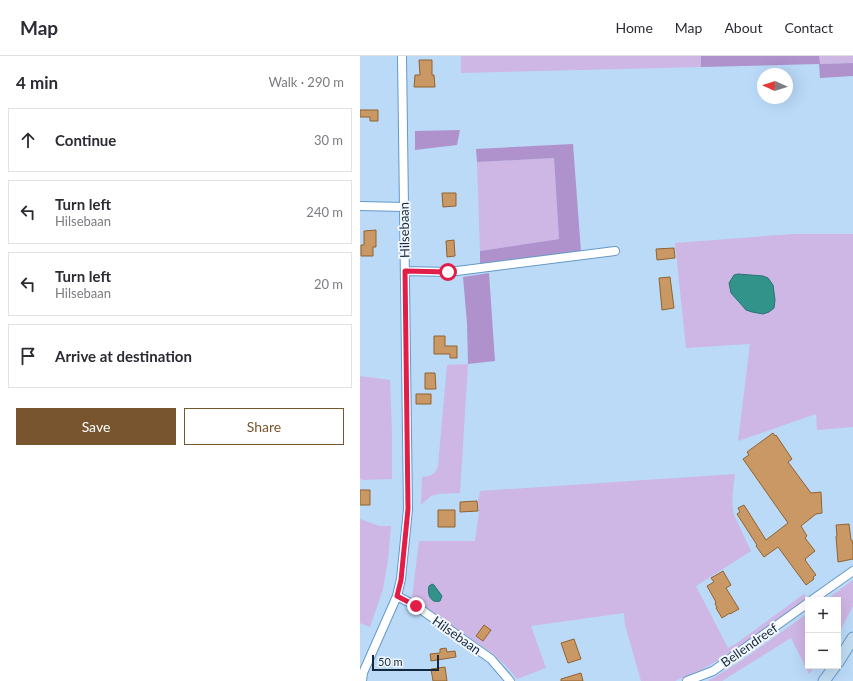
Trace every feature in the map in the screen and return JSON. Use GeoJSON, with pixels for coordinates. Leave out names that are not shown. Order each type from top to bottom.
{"type":"FeatureCollection","features":[{"type":"Feature","properties":{"kind":"main road"},"geometry":{"type":"LineString","coordinates":[[841,657],[853,638]]}},
{"type":"Feature","properties":{"kind":"main road"},"geometry":{"type":"LineString","coordinates":[[824,681],[833,669]]}},
{"type":"Feature","properties":{"kind":"street","name":"Hilsebaan"},"geometry":{"type":"LineString","coordinates":[[362,681],[363,673],[397,596],[401,580],[408,509],[402,56]]}},
{"type":"Feature","properties":{"kind":"street"},"geometry":{"type":"LineString","coordinates":[[360,206],[404,207]]}},
{"type":"Feature","properties":{"kind":"street"},"geometry":{"type":"LineString","coordinates":[[405,271],[448,272],[615,251]]}},
{"type":"Feature","properties":{"kind":"street"},"geometry":{"type":"LineString","coordinates":[[816,597],[853,571]]}},
{"type":"Feature","properties":{"kind":"street","name":"Hilsebaan"},"geometry":{"type":"LineString","coordinates":[[397,596],[416,606],[491,659],[510,681]]}},
{"type":"Feature","properties":{"kind":"street","name":"Bellendreef"},"geometry":{"type":"LineString","coordinates":[[687,681],[713,671],[805,605]]}},
{"type":"Feature","properties":{"kind":"shaded area"},"geometry":{"type":"Polygon","coordinates":[[[461,56],[701,56],[701,67],[461,73],[461,56]]]}},
{"type":"Feature","properties":{"kind":"shaded area"},"geometry":{"type":"Polygon","coordinates":[[[701,56],[819,56],[820,64],[853,63],[853,76],[820,78],[819,64],[701,67],[701,56]]]}},
{"type":"Feature","properties":{"kind":"shaded area"},"geometry":{"type":"Polygon","coordinates":[[[819,56],[853,56],[853,63],[819,64],[819,56]]]}},
{"type":"Feature","properties":{"kind":"shaded area"},"geometry":{"type":"Polygon","coordinates":[[[460,130],[457,145],[415,150],[415,131],[460,130]]]}},
{"type":"Feature","properties":{"kind":"shaded area"},"geometry":{"type":"Polygon","coordinates":[[[573,144],[581,252],[480,266],[480,251],[559,239],[554,158],[477,162],[476,149],[573,144]]]}},
{"type":"Feature","properties":{"kind":"shaded area"},"geometry":{"type":"Polygon","coordinates":[[[554,158],[559,239],[480,251],[477,162],[554,158]]]}},
{"type":"Feature","properties":{"kind":"shaded area"},"geometry":{"type":"Polygon","coordinates":[[[792,234],[853,234],[853,427],[817,430],[816,414],[738,441],[750,344],[686,348],[675,243],[792,234]],[[731,293],[748,311],[763,314],[731,293]]]}},
{"type":"Feature","properties":{"kind":"shaded area"},"geometry":{"type":"Polygon","coordinates":[[[489,273],[495,361],[468,364],[467,323],[463,277],[489,273]]]}},
{"type":"Feature","properties":{"kind":"shaded area"},"geometry":{"type":"Polygon","coordinates":[[[734,275],[763,276],[768,278],[773,285],[775,300],[774,308],[763,314],[746,310],[731,293],[729,283],[734,275]]]}},
{"type":"Feature","properties":{"kind":"shaded area"},"geometry":{"type":"Polygon","coordinates":[[[468,364],[460,493],[438,494],[431,496],[421,505],[422,477],[432,474],[438,466],[447,365],[468,364]]]}},
{"type":"Feature","properties":{"kind":"shaded area"},"geometry":{"type":"Polygon","coordinates":[[[360,376],[390,380],[392,479],[360,479],[360,376]]]}},
{"type":"Feature","properties":{"kind":"shaded area"},"geometry":{"type":"Polygon","coordinates":[[[735,474],[732,500],[734,515],[751,551],[696,586],[728,648],[804,594],[806,597],[805,597],[805,601],[748,642],[705,668],[675,681],[641,681],[625,625],[624,613],[531,626],[546,668],[517,679],[492,653],[412,598],[419,541],[475,541],[480,491],[735,474]]]}},
{"type":"Feature","properties":{"kind":"shaded area"},"geometry":{"type":"Polygon","coordinates":[[[360,519],[379,526],[391,526],[388,560],[383,589],[370,627],[360,623],[360,519]]]}},
{"type":"Feature","properties":{"kind":"shaded area"},"geometry":{"type":"Polygon","coordinates":[[[853,580],[853,606],[841,629],[841,597],[830,597],[853,580]]]}},
{"type":"Feature","properties":{"kind":"shaded area"},"geometry":{"type":"Polygon","coordinates":[[[432,584],[442,596],[440,601],[434,601],[429,595],[428,589],[432,584]]]}},
{"type":"Feature","properties":{"kind":"shaded area"},"geometry":{"type":"Polygon","coordinates":[[[805,615],[805,666],[791,638],[722,681],[708,681],[741,661],[805,615]]]}},
{"type":"Feature","properties":{"kind":"shaded area"},"geometry":{"type":"Polygon","coordinates":[[[806,669],[813,669],[809,674],[806,669]]]}},
{"type":"Feature","properties":{"kind":"building"},"geometry":{"type":"Polygon","coordinates":[[[419,60],[432,60],[432,75],[434,75],[435,87],[414,87],[415,75],[420,75],[419,60]]]}},
{"type":"Feature","properties":{"kind":"building"},"geometry":{"type":"Polygon","coordinates":[[[360,110],[378,110],[378,121],[370,121],[370,117],[360,117],[360,110]]]}},
{"type":"Feature","properties":{"kind":"building"},"geometry":{"type":"Polygon","coordinates":[[[442,193],[456,193],[456,206],[443,207],[442,193]]]}},
{"type":"Feature","properties":{"kind":"building"},"geometry":{"type":"Polygon","coordinates":[[[376,230],[376,247],[373,247],[373,256],[361,256],[361,245],[364,245],[364,231],[376,230]]]}},
{"type":"Feature","properties":{"kind":"building"},"geometry":{"type":"Polygon","coordinates":[[[454,240],[455,256],[447,257],[446,241],[454,240]]]}},
{"type":"Feature","properties":{"kind":"building"},"geometry":{"type":"Polygon","coordinates":[[[674,248],[675,258],[657,260],[656,249],[674,248]]]}},
{"type":"Feature","properties":{"kind":"building"},"geometry":{"type":"Polygon","coordinates":[[[670,277],[674,308],[662,310],[659,278],[670,277]]]}},
{"type":"Feature","properties":{"kind":"building"},"geometry":{"type":"Polygon","coordinates":[[[434,336],[445,336],[445,346],[457,346],[457,358],[450,358],[450,354],[434,354],[434,336]]]}},
{"type":"Feature","properties":{"kind":"building"},"geometry":{"type":"Polygon","coordinates":[[[425,373],[435,373],[436,389],[425,389],[425,373]]]}},
{"type":"Feature","properties":{"kind":"building"},"geometry":{"type":"Polygon","coordinates":[[[416,394],[431,394],[431,404],[416,404],[416,394]]]}},
{"type":"Feature","properties":{"kind":"building"},"geometry":{"type":"Polygon","coordinates":[[[773,433],[775,436],[776,435],[792,459],[788,462],[811,493],[821,492],[822,513],[816,514],[801,526],[807,536],[805,538],[815,551],[805,559],[816,575],[813,577],[814,579],[806,585],[778,547],[764,557],[737,514],[740,512],[738,508],[744,505],[766,540],[788,523],[743,459],[749,455],[747,452],[773,433]]]}},
{"type":"Feature","properties":{"kind":"building"},"geometry":{"type":"Polygon","coordinates":[[[360,490],[370,490],[370,505],[360,505],[360,490]]]}},
{"type":"Feature","properties":{"kind":"building"},"geometry":{"type":"Polygon","coordinates":[[[477,501],[478,511],[460,512],[460,502],[477,501]]]}},
{"type":"Feature","properties":{"kind":"building"},"geometry":{"type":"Polygon","coordinates":[[[438,510],[455,510],[455,527],[438,527],[438,510]]]}},
{"type":"Feature","properties":{"kind":"building"},"geometry":{"type":"Polygon","coordinates":[[[849,524],[853,545],[853,559],[838,562],[836,525],[849,524]]]}},
{"type":"Feature","properties":{"kind":"building"},"geometry":{"type":"Polygon","coordinates":[[[723,571],[731,585],[726,588],[739,609],[722,618],[716,608],[716,602],[707,586],[714,582],[711,578],[723,571]]]}},
{"type":"Feature","properties":{"kind":"building"},"geometry":{"type":"Polygon","coordinates":[[[484,625],[491,630],[483,641],[476,636],[484,625]]]}},
{"type":"Feature","properties":{"kind":"building"},"geometry":{"type":"Polygon","coordinates":[[[574,639],[581,659],[568,663],[561,643],[574,639]]]}},
{"type":"Feature","properties":{"kind":"building"},"geometry":{"type":"Polygon","coordinates":[[[446,648],[447,652],[455,651],[456,657],[431,661],[430,654],[440,653],[440,649],[446,648]]]}},
{"type":"Feature","properties":{"kind":"building"},"geometry":{"type":"Polygon","coordinates":[[[445,667],[447,681],[433,681],[431,669],[445,667]]]}},
{"type":"Feature","properties":{"kind":"building"},"geometry":{"type":"Polygon","coordinates":[[[581,673],[583,681],[561,681],[561,679],[581,673]]]}},
{"type":"Feature","properties":{"kind":"route"},"geometry":{"type":"LineString","coordinates":[[416,606],[397,596],[401,580],[408,509],[405,271],[448,272]]}}]}
